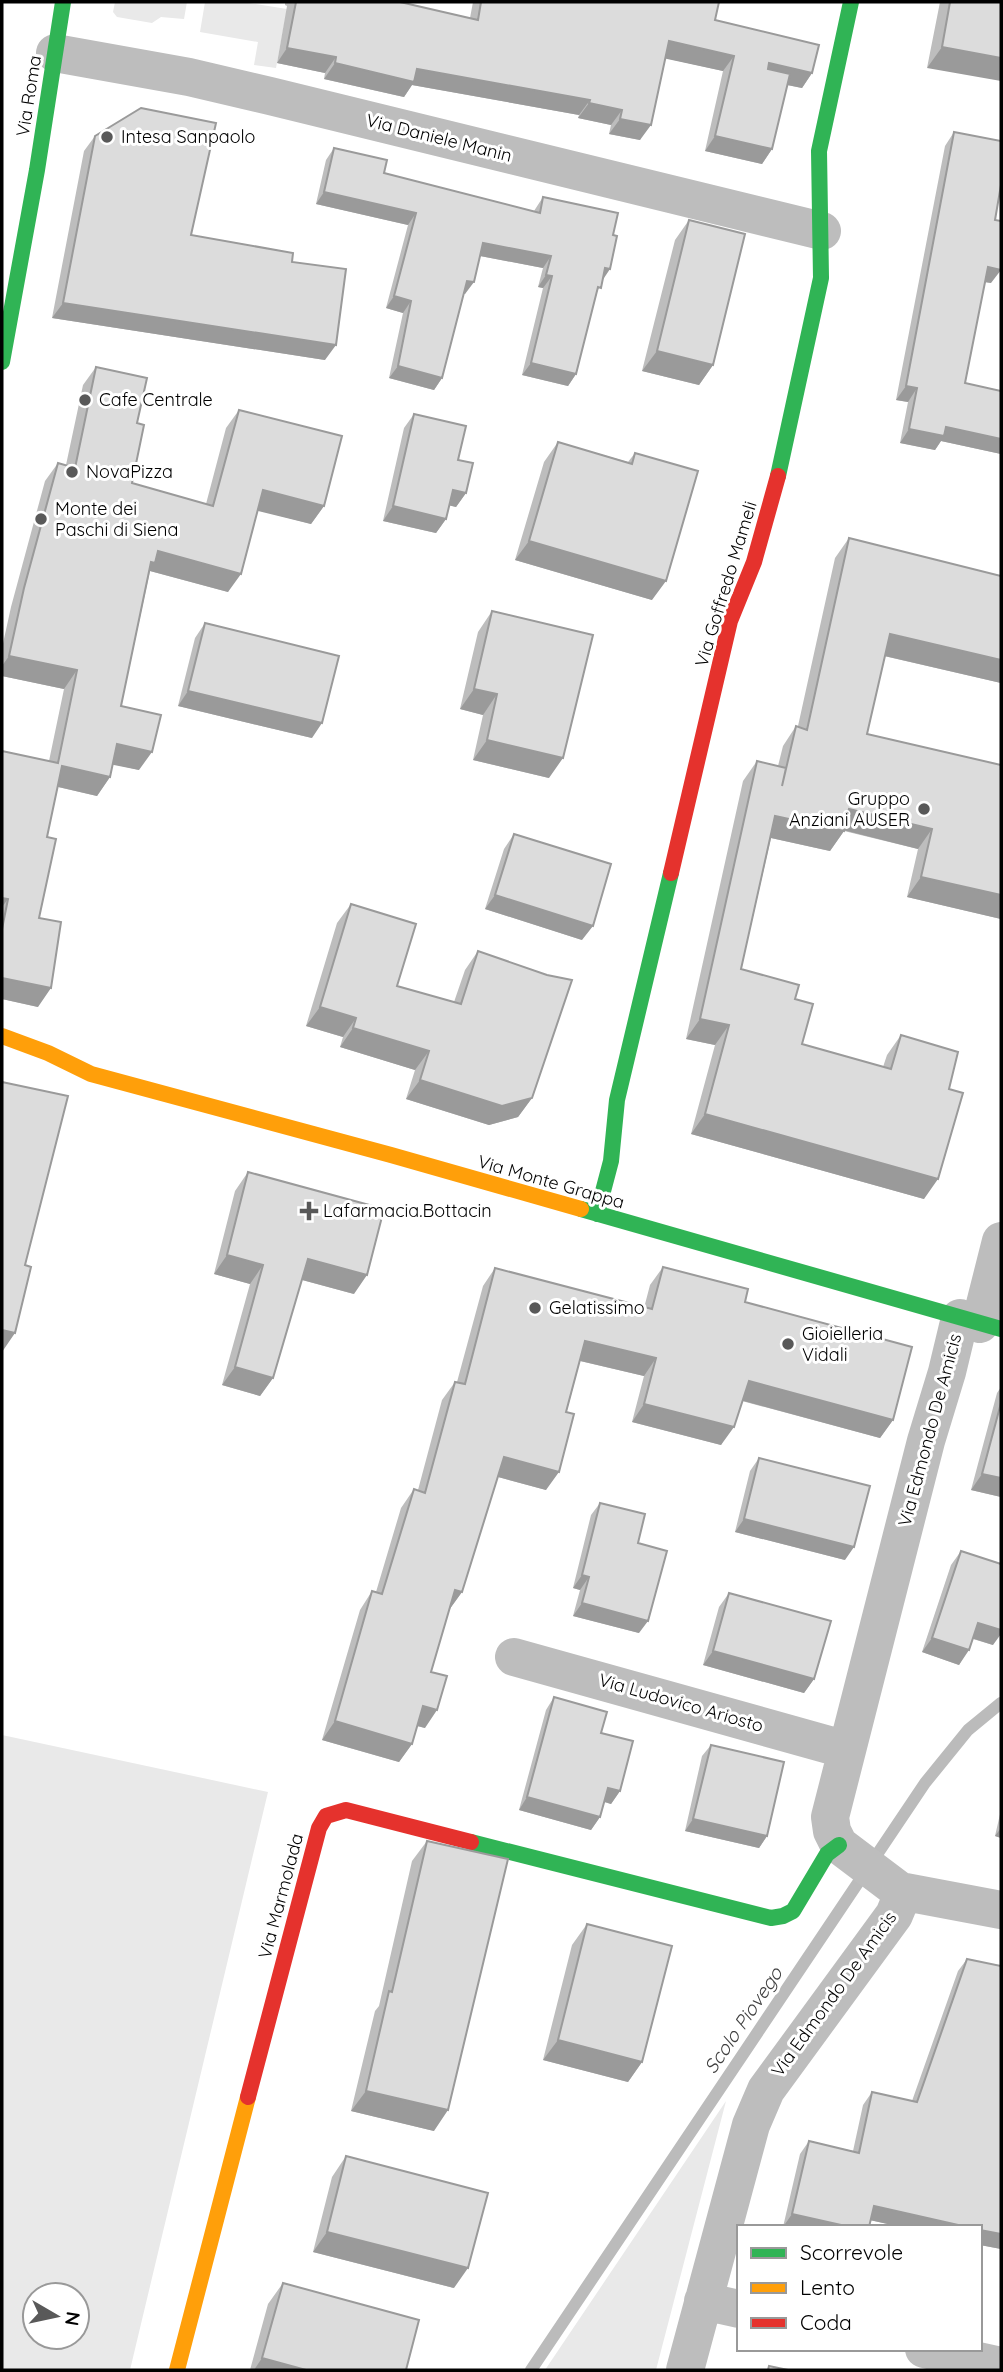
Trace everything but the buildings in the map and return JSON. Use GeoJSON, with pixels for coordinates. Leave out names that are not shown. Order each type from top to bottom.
{"type":"FeatureCollection","features":[{"type":"Feature","properties":{"kind":"street","name":"Via Roma"},"geometry":{"type":"LineString","coordinates":[[2,362],[37,170],[63,2]]}},
{"type":"Feature","properties":{"kind":"street","name":"Via Goffredo Mameli"},"geometry":{"type":"LineString","coordinates":[[597,1214],[611,1161],[617,1100],[730,621],[754,562],[777,482],[821,278],[819,151],[852,2]]}},
{"type":"Feature","properties":{"kind":"street","name":"Via Daniele Manin"},"geometry":{"type":"LineString","coordinates":[[55,53],[188,77],[270,96],[822,231]]}},
{"type":"Feature","properties":{"kind":"street","name":"Via Monte Grappa"},"geometry":{"type":"LineString","coordinates":[[2,1036],[48,1053],[90,1073],[391,1155],[981,1324]]}},
{"type":"Feature","properties":{"kind":"street","name":"Via Monte Grappa"},"geometry":{"type":"LineString","coordinates":[[47,1071],[90,1073]]}},
{"type":"Feature","properties":{"kind":"street","name":"Via Edmondo De Amicis"},"geometry":{"type":"LineString","coordinates":[[846,1851],[832,1831],[830,1817],[847,1749],[926,1441],[947,1372],[981,1324],[1001,1241]]}},
{"type":"Feature","properties":{"kind":"street","name":"Via Ludovico Ariosto"},"geometry":{"type":"LineString","coordinates":[[514,1657],[847,1749]]}},
{"type":"Feature","properties":{"kind":"street","name":"Via Marmolada"},"geometry":{"type":"LineString","coordinates":[[177,2370],[319,1828],[326,1816],[346,1810],[771,1918],[793,1911],[827,1854],[846,1851]]}},
{"type":"Feature","properties":{"kind":"street"},"geometry":{"type":"LineString","coordinates":[[846,1851],[891,1885],[1001,1910]]}},
{"type":"Feature","properties":{"kind":"street","name":"Via Edmondo De Amicis"},"geometry":{"type":"LineString","coordinates":[[685,2370],[721,2305],[751,2125],[766,2090],[894,1914],[899,1903],[891,1885]]}},
{"type":"Feature","properties":{"kind":"street"},"geometry":{"type":"LineString","coordinates":[[933,2351],[1001,2366]]}},
{"type":"Feature","properties":{"kind":"shaded area"},"geometry":{"type":"Polygon","coordinates":[[[115,2],[187,2],[184,19],[161,17],[152,23],[117,17],[113,12],[115,2]]]}},
{"type":"Feature","properties":{"kind":"shaded area"},"geometry":{"type":"Polygon","coordinates":[[[205,2],[242,2],[287,9],[276,68],[254,65],[258,42],[200,32],[205,2]]]}},
{"type":"Feature","properties":{"kind":"shaded area"},"geometry":{"type":"Polygon","coordinates":[[[2,1735],[268,1792],[130,2370],[2,2370],[2,1735]]]}},
{"type":"Feature","properties":{"kind":"shaded area"},"geometry":{"type":"Polygon","coordinates":[[[726,2101],[656,2370],[545,2370],[726,2101]]]}},
{"type":"Feature","properties":{"kind":"waterway","name":"Scolo Piovego"},"geometry":{"type":"LineString","coordinates":[[531,2370],[925,1783],[968,1730],[1001,1703]]}},
{"type":"Feature","properties":{"kind":"traffic: fast"},"geometry":{"type":"LineString","coordinates":[[2,362],[37,170],[63,2]]}},
{"type":"Feature","properties":{"kind":"traffic: fast"},"geometry":{"type":"LineString","coordinates":[[778,476],[821,278],[819,151],[851,2]]}},
{"type":"Feature","properties":{"kind":"traffic: fast"},"geometry":{"type":"LineString","coordinates":[[597,1214],[611,1161],[617,1100],[671,873]]}},
{"type":"Feature","properties":{"kind":"traffic: fast"},"geometry":{"type":"LineString","coordinates":[[581,1209],[1001,1329]]}},
{"type":"Feature","properties":{"kind":"traffic: fast"},"geometry":{"type":"LineString","coordinates":[[471,1842],[771,1918],[793,1911],[827,1854],[839,1845]]}},
{"type":"Feature","properties":{"kind":"traffic: slow"},"geometry":{"type":"LineString","coordinates":[[2,1036],[48,1053],[91,1074],[581,1209]]}},
{"type":"Feature","properties":{"kind":"traffic: slow"},"geometry":{"type":"LineString","coordinates":[[177,2370],[248,2097]]}},
{"type":"Feature","properties":{"kind":"traffic: jam"},"geometry":{"type":"LineString","coordinates":[[671,873],[730,621],[754,562],[778,476]]}},
{"type":"Feature","properties":{"kind":"traffic: jam"},"geometry":{"type":"LineString","coordinates":[[248,2097],[319,1828],[326,1816],[346,1810],[471,1842]]}},
{"type":"Feature","properties":{"kind":"place","name":"Intesa Sanpaolo"},"geometry":{"type":"Point","coordinates":[107,137]}},
{"type":"Feature","properties":{"kind":"place","name":"Cafe Centrale"},"geometry":{"type":"Point","coordinates":[85,400]}},
{"type":"Feature","properties":{"kind":"place","name":"NovaPizza"},"geometry":{"type":"Point","coordinates":[72,472]}},
{"type":"Feature","properties":{"kind":"place","name":"Monte dei Paschi di Siena"},"geometry":{"type":"Point","coordinates":[41,519]}},
{"type":"Feature","properties":{"kind":"place","name":"Gruppo Anziani AUSER"},"geometry":{"type":"Point","coordinates":[924,809]}},
{"type":"Feature","properties":{"kind":"place","name":"Lafarmacia.Bottacin"},"geometry":{"type":"Point","coordinates":[309,1211]}},
{"type":"Feature","properties":{"kind":"place","name":"Gelatissimo"},"geometry":{"type":"Point","coordinates":[535,1308]}},
{"type":"Feature","properties":{"kind":"place","name":"Gioielleria Vidali"},"geometry":{"type":"Point","coordinates":[788,1344]}}]}
